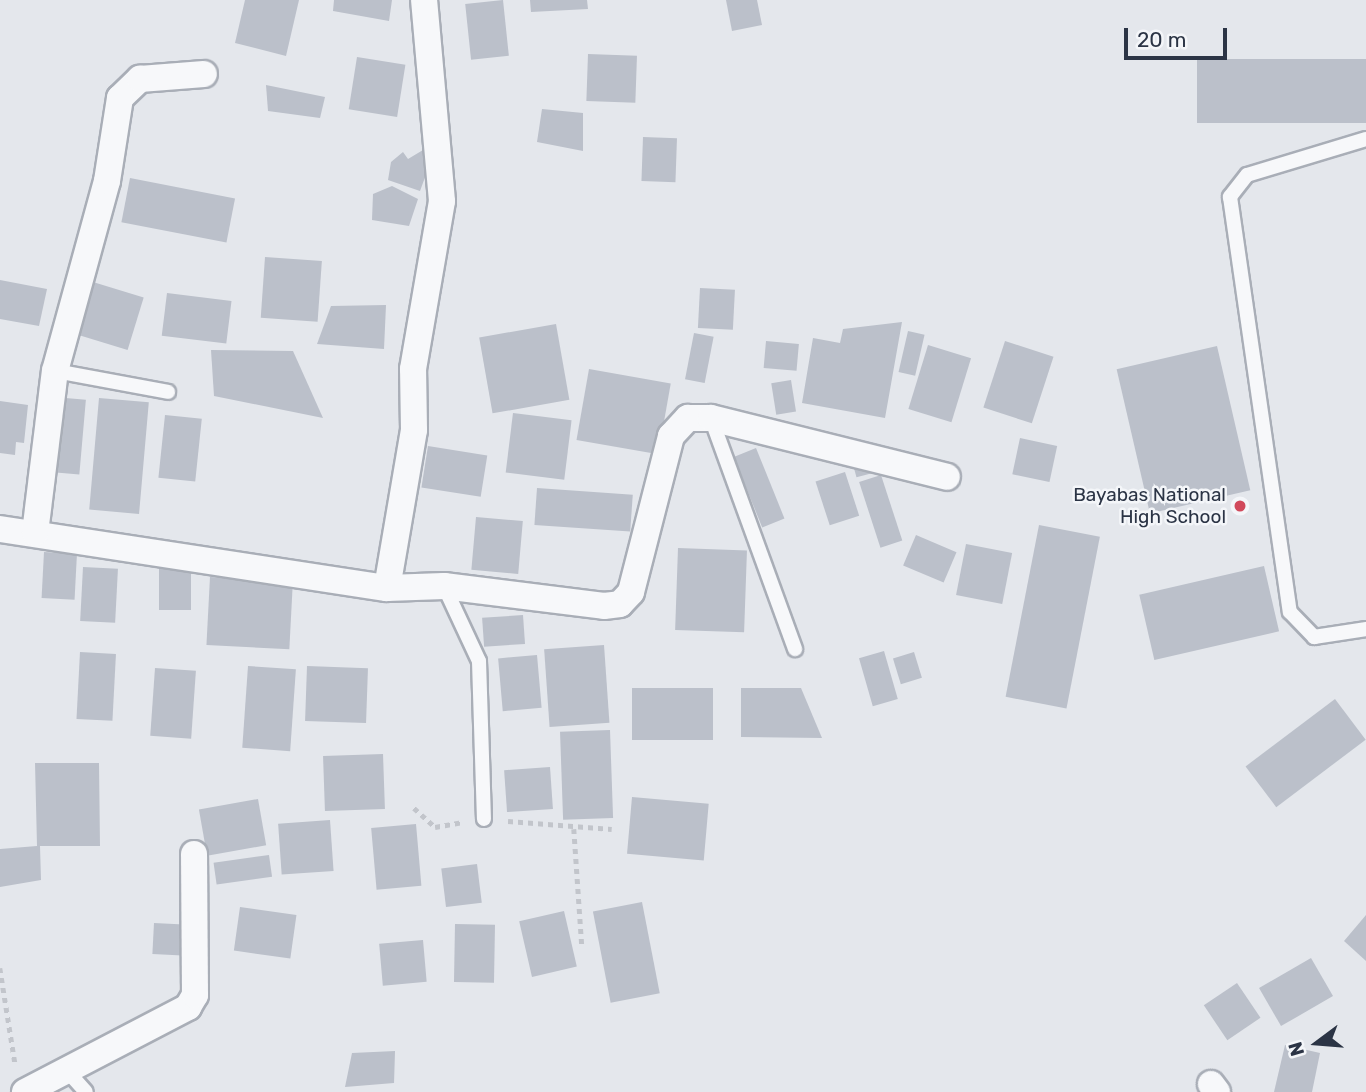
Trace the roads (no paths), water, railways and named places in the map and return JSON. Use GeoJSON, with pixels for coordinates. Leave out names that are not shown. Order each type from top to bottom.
{"type":"FeatureCollection","features":[{"type":"Feature","properties":{"kind":"street"},"geometry":{"type":"LineString","coordinates":[[387,589],[414,430],[413,369],[442,201],[424,0]]}},
{"type":"Feature","properties":{"kind":"street"},"geometry":{"type":"LineString","coordinates":[[35,533],[55,371],[125,89],[140,79],[204,74]]}},
{"type":"Feature","properties":{"kind":"street"},"geometry":{"type":"LineString","coordinates":[[0,529],[387,589],[444,586],[620,604],[631,592],[674,429],[688,418],[711,418],[947,477]]}},
{"type":"Feature","properties":{"kind":"street"},"geometry":{"type":"LineString","coordinates":[[21,1085],[77,1082],[188,1007],[195,995],[194,855]]}},
{"type":"Feature","properties":{"kind":"lane"},"geometry":{"type":"LineString","coordinates":[[1366,139],[1247,175],[1230,197],[1290,612],[1314,637],[1366,629]]}},
{"type":"Feature","properties":{"kind":"lane"},"geometry":{"type":"LineString","coordinates":[[55,371],[168,392]]}},
{"type":"Feature","properties":{"kind":"lane"},"geometry":{"type":"LineString","coordinates":[[711,418],[795,649]]}},
{"type":"Feature","properties":{"kind":"lane"},"geometry":{"type":"LineString","coordinates":[[444,586],[479,661],[484,819]]}},
{"type":"Feature","properties":{"kind":"place","name":"Bayabas National High School"},"geometry":{"type":"Point","coordinates":[1240,506]}}]}
